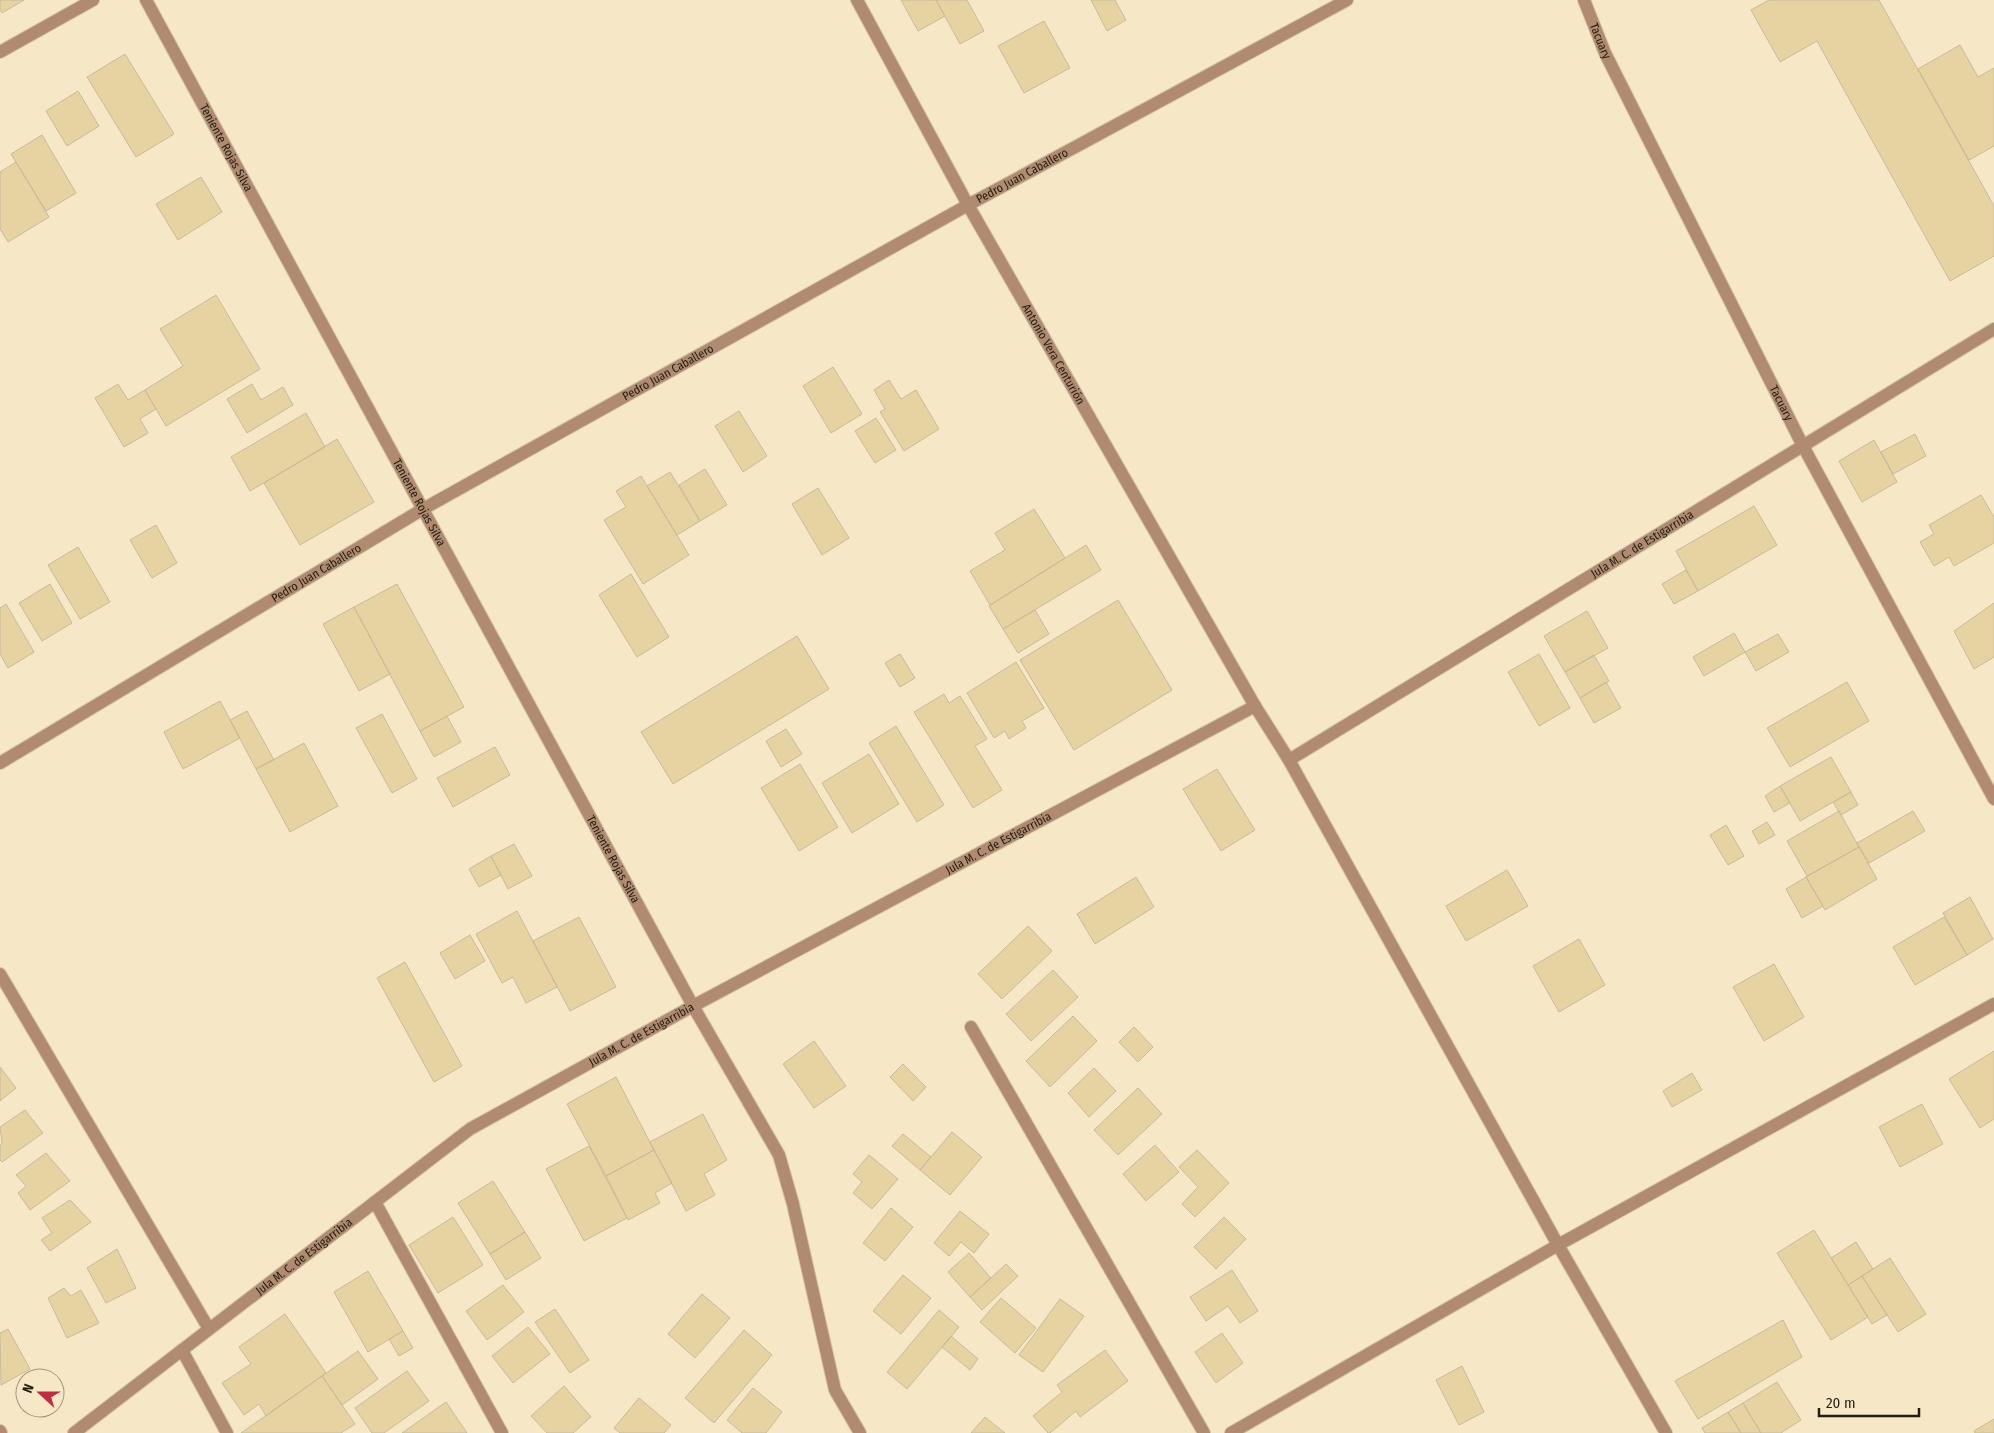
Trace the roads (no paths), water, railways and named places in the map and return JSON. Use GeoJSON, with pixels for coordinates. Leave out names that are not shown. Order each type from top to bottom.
{"type":"FeatureCollection","features":[{"type":"Feature","properties":{"kind":"street"},"geometry":{"type":"LineString","coordinates":[[0,52],[94,0]]}},
{"type":"Feature","properties":{"kind":"street","name":"Teniente Rojas Silva"},"geometry":{"type":"LineString","coordinates":[[146,0],[693,1006],[779,1155],[794,1204],[835,1390],[860,1433]]}},
{"type":"Feature","properties":{"kind":"street","name":"Antonio Vera Centurión"},"geometry":{"type":"LineString","coordinates":[[857,0],[968,205],[1255,706],[1289,760],[1558,1245],[1666,1433]]}},
{"type":"Feature","properties":{"kind":"street","name":"Pedro Juan Caballero"},"geometry":{"type":"LineString","coordinates":[[0,763],[422,508],[968,205],[1347,0]]}},
{"type":"Feature","properties":{"kind":"street","name":"Tacuary"},"geometry":{"type":"LineString","coordinates":[[1584,0],[1605,53],[1803,446],[1994,799]]}},
{"type":"Feature","properties":{"kind":"street","name":"Jula M. C. de Estigarribia"},"geometry":{"type":"LineString","coordinates":[[1289,760],[1994,329]]}},
{"type":"Feature","properties":{"kind":"street","name":"Jula M. C. de Estigarribia"},"geometry":{"type":"LineString","coordinates":[[74,1433],[470,1129],[693,1006],[1255,706]]}},
{"type":"Feature","properties":{"kind":"street"},"geometry":{"type":"LineString","coordinates":[[0,974],[209,1329]]}},
{"type":"Feature","properties":{"kind":"street"},"geometry":{"type":"LineString","coordinates":[[1231,1433],[1558,1245],[1994,1004]]}},
{"type":"Feature","properties":{"kind":"street"},"geometry":{"type":"LineString","coordinates":[[971,1028],[1204,1433]]}},
{"type":"Feature","properties":{"kind":"street"},"geometry":{"type":"LineString","coordinates":[[375,1202],[502,1433]]}},
{"type":"Feature","properties":{"kind":"street"},"geometry":{"type":"LineString","coordinates":[[182,1350],[227,1433]]}}]}
